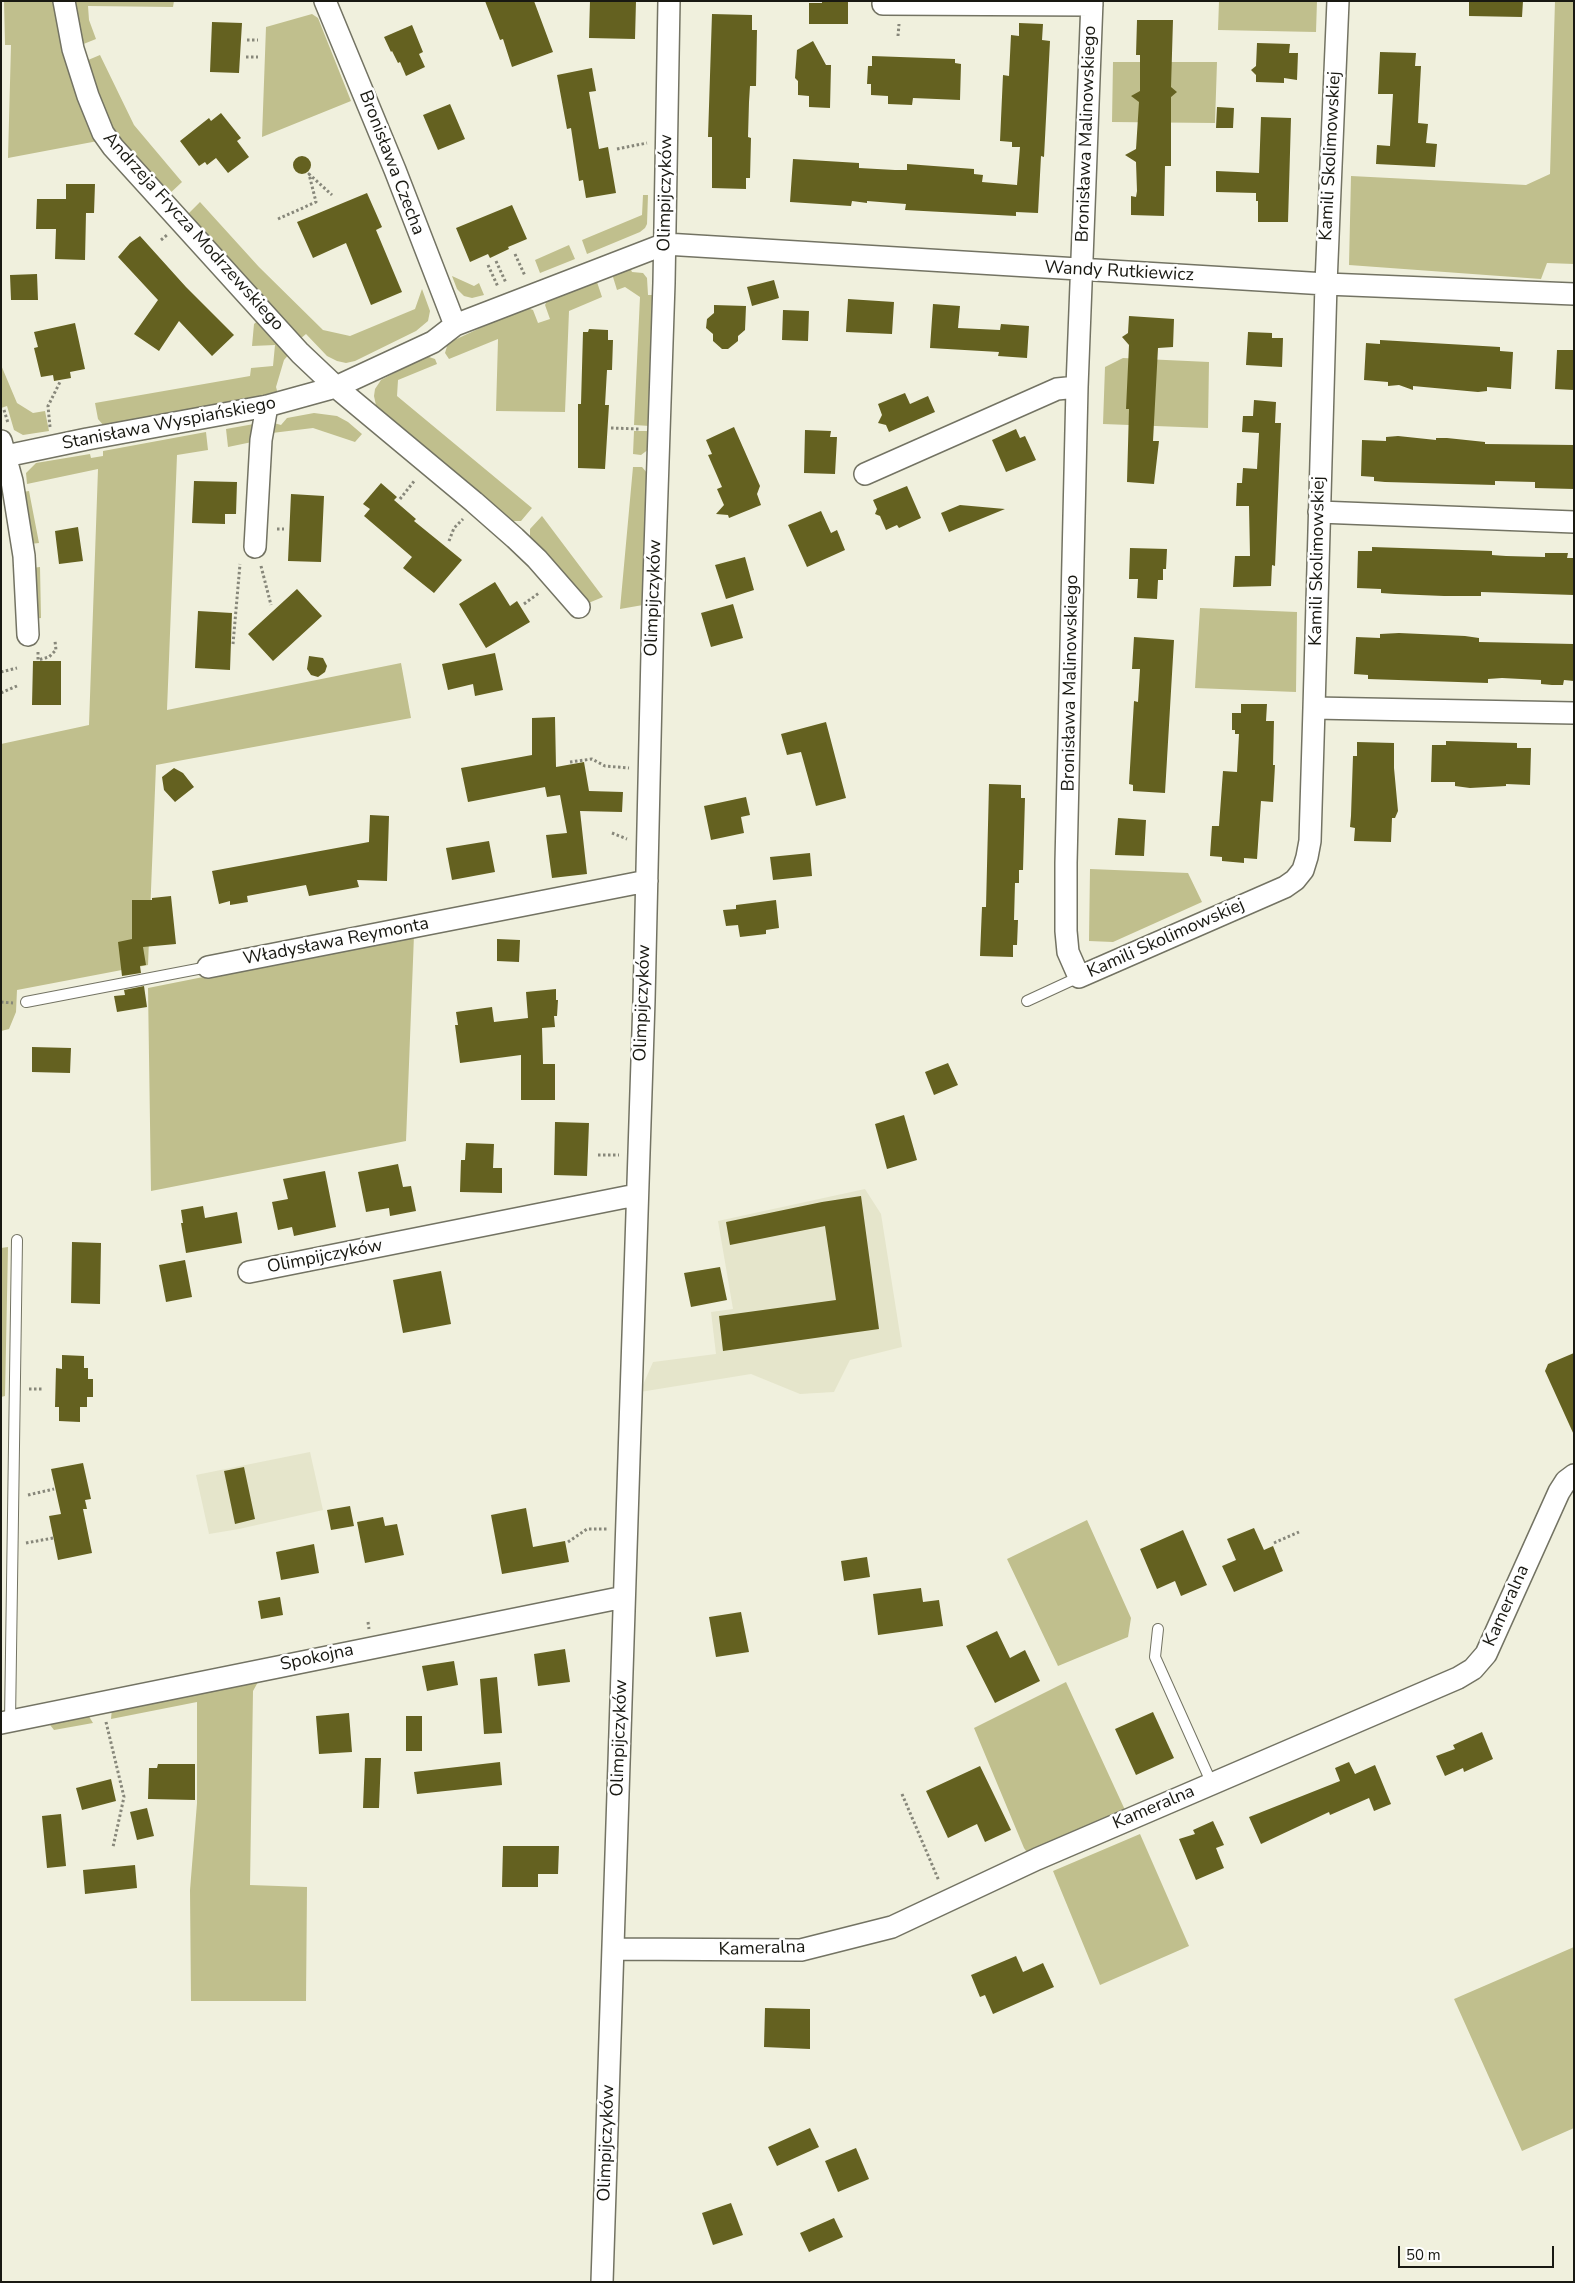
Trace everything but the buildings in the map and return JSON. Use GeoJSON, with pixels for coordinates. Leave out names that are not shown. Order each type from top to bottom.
{"type":"FeatureCollection","features":[{"type":"Feature","properties":{"kind":"street","name":"Andrzeja Frycza Modrzewskiego"},"geometry":{"type":"LineString","coordinates":[[64,1],[71,42],[88,96],[103,133],[113,147],[300,353],[336,387]]}},
{"type":"Feature","properties":{"kind":"street","name":"Bronisława Czecha"},"geometry":{"type":"LineString","coordinates":[[325,1],[392,161],[455,325]]}},
{"type":"Feature","properties":{"kind":"street","name":"Olimpijczyków"},"geometry":{"type":"LineString","coordinates":[[602,2282],[647,881],[670,1]]}},
{"type":"Feature","properties":{"kind":"street","name":"Kamili Skolimowskiej"},"geometry":{"type":"LineString","coordinates":[[1079,977],[1274,892],[1295,880],[1303,870],[1310,841],[1318,512],[1338,1]]}},
{"type":"Feature","properties":{"kind":"street"},"geometry":{"type":"LineString","coordinates":[[883,4],[1092,3]]}},
{"type":"Feature","properties":{"kind":"street","name":"Bronisława Malinowskiego"},"geometry":{"type":"LineString","coordinates":[[1079,977],[1068,952],[1066,931],[1077,387],[1092,3]]}},
{"type":"Feature","properties":{"kind":"street"},"geometry":{"type":"LineString","coordinates":[[579,607],[537,559],[495,520],[336,387],[433,342],[455,325],[665,244]]}},
{"type":"Feature","properties":{"kind":"street","name":"Wandy Rutkiewicz"},"geometry":{"type":"LineString","coordinates":[[665,244],[1326,284],[1574,294]]}},
{"type":"Feature","properties":{"kind":"street","name":"Stanisława Wyspiańskiego"},"geometry":{"type":"LineString","coordinates":[[3,451],[87,439],[267,406],[336,387]]}},
{"type":"Feature","properties":{"kind":"street"},"geometry":{"type":"LineString","coordinates":[[865,474],[1058,389],[1077,387]]}},
{"type":"Feature","properties":{"kind":"street"},"geometry":{"type":"LineString","coordinates":[[255,546],[261,440],[267,406]]}},
{"type":"Feature","properties":{"kind":"street"},"geometry":{"type":"LineString","coordinates":[[3,451],[19,518],[24,556],[28,635]]}},
{"type":"Feature","properties":{"kind":"street"},"geometry":{"type":"LineString","coordinates":[[1318,512],[1574,522]]}},
{"type":"Feature","properties":{"kind":"street"},"geometry":{"type":"LineString","coordinates":[[1314,708],[1574,713]]}},
{"type":"Feature","properties":{"kind":"street","name":"Władysława Reymonta"},"geometry":{"type":"LineString","coordinates":[[208,967],[647,881]]}},
{"type":"Feature","properties":{"kind":"street","name":"Olimpijczyków"},"geometry":{"type":"LineString","coordinates":[[249,1272],[636,1194]]}},
{"type":"Feature","properties":{"kind":"street","name":"Kameralna"},"geometry":{"type":"LineString","coordinates":[[614,1948],[801,1950],[892,1927],[1037,1859],[1458,1678],[1473,1669],[1486,1654],[1559,1492],[1566,1481],[1574,1475]]}},
{"type":"Feature","properties":{"kind":"street","name":"Spokojna"},"geometry":{"type":"LineString","coordinates":[[6,1722],[624,1597]]}},
{"type":"Feature","properties":{"kind":"lane","name":"Władysława Reymonta"},"geometry":{"type":"LineString","coordinates":[[26,1002],[208,967]]}},
{"type":"Feature","properties":{"kind":"lane"},"geometry":{"type":"LineString","coordinates":[[1027,1001],[1079,977]]}},
{"type":"Feature","properties":{"kind":"lane","name":"Spokojna"},"geometry":{"type":"LineString","coordinates":[[6,1722],[13,1546],[17,1240]]}},
{"type":"Feature","properties":{"kind":"lane"},"geometry":{"type":"LineString","coordinates":[[1158,1629],[1155,1657],[1212,1784]]}},
{"type":"Feature","properties":{"kind":"path"},"geometry":{"type":"LineString","coordinates":[[247,40],[258,40]]}},
{"type":"Feature","properties":{"kind":"path"},"geometry":{"type":"LineString","coordinates":[[246,57],[258,57]]}},
{"type":"Feature","properties":{"kind":"path"},"geometry":{"type":"LineString","coordinates":[[617,149],[667,139]]}},
{"type":"Feature","properties":{"kind":"path"},"geometry":{"type":"LineString","coordinates":[[278,218],[316,202],[308,174],[332,196]]}},
{"type":"Feature","properties":{"kind":"path"},"geometry":{"type":"LineString","coordinates":[[515,254],[528,282]]}},
{"type":"Feature","properties":{"kind":"path"},"geometry":{"type":"LineString","coordinates":[[496,261],[509,290]]}},
{"type":"Feature","properties":{"kind":"path"},"geometry":{"type":"LineString","coordinates":[[488,265],[500,294]]}},
{"type":"Feature","properties":{"kind":"path"},"geometry":{"type":"LineString","coordinates":[[51,434],[48,406],[60,382]]}},
{"type":"Feature","properties":{"kind":"path"},"geometry":{"type":"LineString","coordinates":[[611,428],[659,429]]}},
{"type":"Feature","properties":{"kind":"path"},"geometry":{"type":"LineString","coordinates":[[449,541],[454,528],[468,513]]}},
{"type":"Feature","properties":{"kind":"path"},"geometry":{"type":"LineString","coordinates":[[255,546],[272,605]]}},
{"type":"Feature","properties":{"kind":"path"},"geometry":{"type":"LineString","coordinates":[[233,644],[240,564]]}},
{"type":"Feature","properties":{"kind":"path"},"geometry":{"type":"LineString","coordinates":[[1,672],[17,668]]}},
{"type":"Feature","properties":{"kind":"path"},"geometry":{"type":"LineString","coordinates":[[1,694],[16,686]]}},
{"type":"Feature","properties":{"kind":"path"},"geometry":{"type":"LineString","coordinates":[[570,762],[592,760],[611,767],[650,769]]}},
{"type":"Feature","properties":{"kind":"path"},"geometry":{"type":"LineString","coordinates":[[14,1498],[54,1490]]}},
{"type":"Feature","properties":{"kind":"path"},"geometry":{"type":"LineString","coordinates":[[568,1542],[581,1531],[600,1528],[607,1530],[626,1542]]}},
{"type":"Feature","properties":{"kind":"path"},"geometry":{"type":"LineString","coordinates":[[1274,1543],[1299,1532]]}},
{"type":"Feature","properties":{"kind":"path"},"geometry":{"type":"LineString","coordinates":[[13,1546],[53,1538]]}},
{"type":"Feature","properties":{"kind":"path"},"geometry":{"type":"LineString","coordinates":[[100,1702],[118,1767],[124,1797],[113,1847]]}},
{"type":"Feature","properties":{"kind":"path"},"geometry":{"type":"LineString","coordinates":[[902,1794],[947,1900]]}},
{"type":"Feature","properties":{"kind":"shaded area"},"geometry":{"type":"Polygon","coordinates":[[[4,1],[60,1],[103,140],[8,158],[11,45],[5,45],[4,1]]]}},
{"type":"Feature","properties":{"kind":"shaded area"},"geometry":{"type":"Polygon","coordinates":[[[68,1],[174,1],[173,7],[88,6],[89,20],[96,39],[76,47],[68,1]]]}},
{"type":"Feature","properties":{"kind":"shaded area"},"geometry":{"type":"Polygon","coordinates":[[[1219,1],[1317,1],[1316,32],[1218,30],[1219,1]]]}},
{"type":"Feature","properties":{"kind":"shaded area"},"geometry":{"type":"Polygon","coordinates":[[[1555,1],[1574,1],[1574,264],[1547,263],[1541,279],[1349,265],[1351,176],[1526,185],[1550,174],[1555,1]]]}},
{"type":"Feature","properties":{"kind":"shaded area"},"geometry":{"type":"Polygon","coordinates":[[[312,14],[318,18],[351,101],[262,137],[266,27],[312,14]]]}},
{"type":"Feature","properties":{"kind":"shaded area"},"geometry":{"type":"Polygon","coordinates":[[[100,55],[134,125],[182,182],[166,197],[111,135],[81,63],[100,55]]]}},
{"type":"Feature","properties":{"kind":"shaded area"},"geometry":{"type":"Polygon","coordinates":[[[1113,62],[1217,62],[1215,123],[1112,122],[1113,62]]]}},
{"type":"Feature","properties":{"kind":"shaded area"},"geometry":{"type":"Polygon","coordinates":[[[643,195],[648,195],[647,224],[645,228],[640,232],[587,254],[582,240],[642,215],[643,195]]]}},
{"type":"Feature","properties":{"kind":"shaded area"},"geometry":{"type":"Polygon","coordinates":[[[200,202],[259,267],[323,330],[350,336],[415,309],[422,289],[430,311],[428,321],[416,331],[355,361],[346,363],[327,356],[306,334],[300,339],[186,216],[200,202]]]}},
{"type":"Feature","properties":{"kind":"shaded area"},"geometry":{"type":"Polygon","coordinates":[[[569,245],[575,259],[540,273],[535,260],[569,245]]]}},
{"type":"Feature","properties":{"kind":"shaded area"},"geometry":{"type":"Polygon","coordinates":[[[629,265],[632,272],[643,273],[647,278],[648,295],[654,295],[650,426],[634,425],[640,297],[625,287],[617,290],[613,277],[616,270],[629,265]]]}},
{"type":"Feature","properties":{"kind":"shaded area"},"geometry":{"type":"Polygon","coordinates":[[[452,276],[474,286],[479,283],[484,295],[472,298],[464,296],[457,289],[452,276]]]}},
{"type":"Feature","properties":{"kind":"shaded area"},"geometry":{"type":"Polygon","coordinates":[[[592,280],[597,282],[602,297],[569,311],[565,412],[496,411],[498,339],[449,359],[445,353],[448,343],[525,307],[533,310],[538,323],[550,319],[545,305],[549,297],[592,280]]]}},
{"type":"Feature","properties":{"kind":"shaded area"},"geometry":{"type":"Polygon","coordinates":[[[261,318],[290,353],[284,360],[276,387],[278,394],[104,426],[98,419],[95,403],[250,376],[251,368],[273,366],[275,345],[252,346],[254,324],[261,318]]]}},
{"type":"Feature","properties":{"kind":"shaded area"},"geometry":{"type":"Polygon","coordinates":[[[426,356],[435,359],[437,364],[398,380],[397,396],[532,508],[521,521],[511,521],[377,410],[374,396],[375,389],[381,380],[426,356]]]}},
{"type":"Feature","properties":{"kind":"shaded area"},"geometry":{"type":"Polygon","coordinates":[[[1123,358],[1209,362],[1208,428],[1103,424],[1105,367],[1123,358]]]}},
{"type":"Feature","properties":{"kind":"shaded area"},"geometry":{"type":"Polygon","coordinates":[[[1,365],[17,403],[33,413],[45,411],[49,431],[23,435],[14,430],[7,406],[1,408],[1,365]]]}},
{"type":"Feature","properties":{"kind":"shaded area"},"geometry":{"type":"Polygon","coordinates":[[[314,413],[337,416],[348,422],[362,434],[355,442],[313,428],[272,433],[274,423],[281,425],[287,418],[314,413]]]}},
{"type":"Feature","properties":{"kind":"shaded area"},"geometry":{"type":"Polygon","coordinates":[[[254,424],[252,442],[228,447],[226,429],[254,424]]]}},
{"type":"Feature","properties":{"kind":"shaded area"},"geometry":{"type":"Polygon","coordinates":[[[634,431],[649,431],[649,449],[641,455],[633,454],[634,431]]]}},
{"type":"Feature","properties":{"kind":"shaded area"},"geometry":{"type":"Polygon","coordinates":[[[206,432],[208,450],[177,455],[167,710],[401,663],[411,718],[156,765],[148,965],[17,990],[16,1012],[9,1029],[1,1031],[1,744],[89,725],[98,469],[27,484],[26,473],[36,463],[90,454],[91,458],[103,456],[103,451],[206,432]]]}},
{"type":"Feature","properties":{"kind":"shaded area"},"geometry":{"type":"Polygon","coordinates":[[[633,467],[642,467],[648,474],[643,605],[620,609],[633,467]]]}},
{"type":"Feature","properties":{"kind":"shaded area"},"geometry":{"type":"Polygon","coordinates":[[[29,491],[39,543],[30,544],[23,492],[29,491]]]}},
{"type":"Feature","properties":{"kind":"shaded area"},"geometry":{"type":"Polygon","coordinates":[[[542,516],[603,597],[586,604],[530,539],[530,529],[542,516]]]}},
{"type":"Feature","properties":{"kind":"shaded area"},"geometry":{"type":"Polygon","coordinates":[[[40,567],[41,618],[34,619],[32,568],[40,567]]]}},
{"type":"Feature","properties":{"kind":"shaded area"},"geometry":{"type":"Polygon","coordinates":[[[1200,608],[1297,612],[1296,692],[1195,688],[1200,608]]]}},
{"type":"Feature","properties":{"kind":"shaded area"},"geometry":{"type":"Polygon","coordinates":[[[1090,869],[1188,873],[1202,902],[1113,942],[1089,941],[1090,869]]]}},
{"type":"Feature","properties":{"kind":"shaded area"},"geometry":{"type":"Polygon","coordinates":[[[414,935],[406,1141],[151,1191],[148,988],[414,935]]]}},
{"type":"Feature","properties":{"kind":"shaded area"},"geometry":{"type":"Polygon","coordinates":[[[865,1189],[881,1214],[902,1347],[850,1360],[834,1392],[800,1394],[751,1374],[640,1392],[653,1362],[716,1354],[711,1312],[733,1309],[718,1221],[865,1189]]]}},
{"type":"Feature","properties":{"kind":"shaded area"},"geometry":{"type":"Polygon","coordinates":[[[8,1247],[5,1396],[1,1397],[1,1248],[8,1247]]]}},
{"type":"Feature","properties":{"kind":"shaded area"},"geometry":{"type":"Polygon","coordinates":[[[310,1452],[323,1510],[209,1534],[196,1475],[310,1452]]]}},
{"type":"Feature","properties":{"kind":"shaded area"},"geometry":{"type":"Polygon","coordinates":[[[1087,1520],[1131,1618],[1128,1637],[1058,1666],[1007,1559],[1087,1520]]]}},
{"type":"Feature","properties":{"kind":"shaded area"},"geometry":{"type":"Polygon","coordinates":[[[258,1682],[253,1691],[250,1885],[307,1887],[306,2001],[191,2001],[190,1890],[197,1803],[197,1702],[111,1719],[112,1708],[258,1682]]]}},
{"type":"Feature","properties":{"kind":"shaded area"},"geometry":{"type":"Polygon","coordinates":[[[1066,1682],[1125,1810],[1029,1855],[1024,1848],[974,1728],[1066,1682]]]}},
{"type":"Feature","properties":{"kind":"shaded area"},"geometry":{"type":"Polygon","coordinates":[[[87,1713],[93,1723],[54,1730],[47,1721],[87,1713]]]}},
{"type":"Feature","properties":{"kind":"shaded area"},"geometry":{"type":"Polygon","coordinates":[[[1140,1834],[1189,1946],[1100,1985],[1053,1871],[1140,1834]]]}},
{"type":"Feature","properties":{"kind":"shaded area"},"geometry":{"type":"Polygon","coordinates":[[[1574,1947],[1574,2128],[1522,2151],[1454,1999],[1574,1947]]]}}]}
